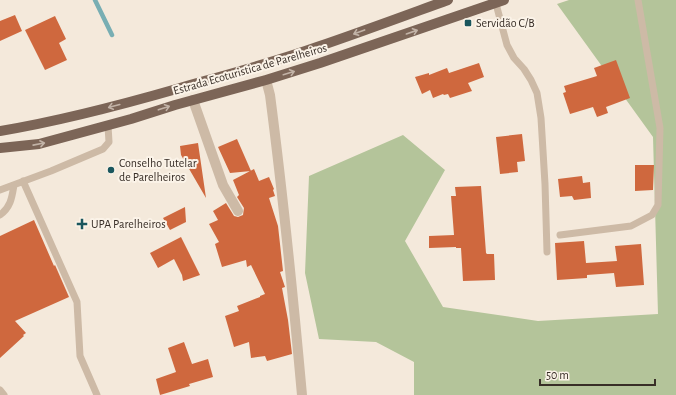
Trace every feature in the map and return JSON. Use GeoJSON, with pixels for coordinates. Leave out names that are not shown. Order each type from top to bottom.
{"type":"FeatureCollection","features":[{"type":"Feature","properties":{"kind":"main road","name":"Estrada Ecoturistica de Parelheiros"},"geometry":{"type":"LineString","coordinates":[[0,131],[38,125],[140,99],[316,48],[448,0]]}},
{"type":"Feature","properties":{"kind":"main road","name":"Estrada Ecoturistica de Parelheiros"},"geometry":{"type":"LineString","coordinates":[[0,148],[39,144],[108,126],[193,100],[266,80],[320,63],[498,1]]}},
{"type":"Feature","properties":{"kind":"main road"},"geometry":{"type":"LineString","coordinates":[[316,48],[320,63]]}},
{"type":"Feature","properties":{"kind":"street"},"geometry":{"type":"LineString","coordinates":[[266,80],[270,95],[282,190],[294,297],[302,395]]}},
{"type":"Feature","properties":{"kind":"street"},"geometry":{"type":"LineString","coordinates":[[193,100],[223,185],[238,211]]}},
{"type":"Feature","properties":{"kind":"lane"},"geometry":{"type":"LineString","coordinates":[[560,235],[630,226],[652,215],[658,205],[660,128],[638,0]]}},
{"type":"Feature","properties":{"kind":"lane"},"geometry":{"type":"LineString","coordinates":[[498,1],[507,45],[514,58],[531,80],[537,93],[541,118],[547,252]]}},
{"type":"Feature","properties":{"kind":"lane"},"geometry":{"type":"LineString","coordinates":[[0,190],[51,171],[103,149],[109,142],[108,126]]}},
{"type":"Feature","properties":{"kind":"lane"},"geometry":{"type":"LineString","coordinates":[[24,181],[77,302],[80,356],[97,395]]}},
{"type":"Feature","properties":{"kind":"lane"},"geometry":{"type":"LineString","coordinates":[[0,215],[6,211],[10,204],[14,185]]}},
{"type":"Feature","properties":{"kind":"lane"},"geometry":{"type":"LineString","coordinates":[[0,390],[4,395]]}},
{"type":"Feature","properties":{"kind":"green space"},"geometry":{"type":"Polygon","coordinates":[[[569,0],[676,0],[676,395],[414,395],[414,362],[376,342],[319,339],[305,273],[309,176],[403,135],[445,170],[405,241],[443,307],[538,321],[658,314],[653,137],[557,4],[569,0]]]}},
{"type":"Feature","properties":{"kind":"building"},"geometry":{"type":"Polygon","coordinates":[[[15,15],[22,31],[0,41],[0,21],[15,15]]]}},
{"type":"Feature","properties":{"kind":"building"},"geometry":{"type":"Polygon","coordinates":[[[55,16],[66,39],[59,43],[67,60],[45,70],[25,30],[55,16]]]}},
{"type":"Feature","properties":{"kind":"building"},"geometry":{"type":"Polygon","coordinates":[[[616,60],[630,98],[606,107],[608,113],[597,117],[593,107],[570,114],[563,93],[566,92],[564,86],[597,76],[594,68],[616,60]]]}},
{"type":"Feature","properties":{"kind":"building"},"geometry":{"type":"Polygon","coordinates":[[[479,63],[484,77],[468,83],[472,91],[450,98],[448,94],[443,94],[433,98],[430,90],[422,94],[415,77],[429,73],[429,75],[447,68],[449,73],[479,63]]]}},
{"type":"Feature","properties":{"kind":"building"},"geometry":{"type":"Polygon","coordinates":[[[522,134],[525,161],[517,162],[518,172],[500,174],[496,137],[522,134]]]}},
{"type":"Feature","properties":{"kind":"building"},"geometry":{"type":"Polygon","coordinates":[[[237,139],[251,171],[230,173],[218,147],[237,139]]]}},
{"type":"Feature","properties":{"kind":"building"},"geometry":{"type":"Polygon","coordinates":[[[198,143],[206,198],[181,155],[180,146],[198,143]]]}},
{"type":"Feature","properties":{"kind":"building"},"geometry":{"type":"Polygon","coordinates":[[[635,165],[654,165],[653,190],[635,191],[635,165]]]}},
{"type":"Feature","properties":{"kind":"building"},"geometry":{"type":"Polygon","coordinates":[[[254,169],[259,181],[269,177],[274,189],[275,196],[269,198],[278,226],[283,271],[280,272],[285,287],[282,288],[292,354],[267,361],[265,356],[251,358],[249,342],[234,347],[225,316],[239,311],[237,306],[265,294],[251,265],[247,267],[246,260],[222,267],[215,244],[219,242],[209,224],[218,220],[213,211],[226,203],[234,216],[238,217],[243,215],[244,208],[237,197],[239,195],[233,180],[254,169]]]}},
{"type":"Feature","properties":{"kind":"building"},"geometry":{"type":"Polygon","coordinates":[[[582,176],[583,183],[590,182],[591,198],[574,200],[572,196],[560,197],[558,179],[582,176]]]}},
{"type":"Feature","properties":{"kind":"building"},"geometry":{"type":"Polygon","coordinates":[[[481,186],[486,253],[494,254],[495,280],[463,281],[461,248],[429,248],[429,236],[454,235],[451,196],[456,196],[455,187],[481,186]]]}},
{"type":"Feature","properties":{"kind":"building"},"geometry":{"type":"Polygon","coordinates":[[[185,207],[186,222],[170,230],[163,218],[185,207]]]}},
{"type":"Feature","properties":{"kind":"building"},"geometry":{"type":"Polygon","coordinates":[[[34,220],[69,297],[15,321],[26,333],[0,358],[0,236],[34,220]]]}},
{"type":"Feature","properties":{"kind":"building"},"geometry":{"type":"Polygon","coordinates":[[[181,237],[200,275],[183,281],[182,275],[174,259],[158,268],[150,253],[181,237]]]}},
{"type":"Feature","properties":{"kind":"building"},"geometry":{"type":"Polygon","coordinates":[[[584,241],[586,263],[617,261],[615,246],[641,244],[644,285],[616,287],[614,273],[587,275],[587,278],[557,280],[555,243],[584,241]]]}},
{"type":"Feature","properties":{"kind":"building"},"geometry":{"type":"Polygon","coordinates":[[[184,342],[192,364],[208,359],[213,377],[160,395],[156,379],[176,372],[168,348],[184,342]]]}},
{"type":"Feature","properties":{"kind":"waterway"},"geometry":{"type":"LineString","coordinates":[[95,0],[112,35]]}},
{"type":"Feature","properties":{"kind":"place","name":"Servidão C/B"},"geometry":{"type":"Point","coordinates":[468,23]}},
{"type":"Feature","properties":{"kind":"place","name":"Conselho Tutelar de Parelheiros"},"geometry":{"type":"Point","coordinates":[111,170]}},
{"type":"Feature","properties":{"kind":"place","name":"UPA Parelheiros"},"geometry":{"type":"Point","coordinates":[82,224]}}]}
